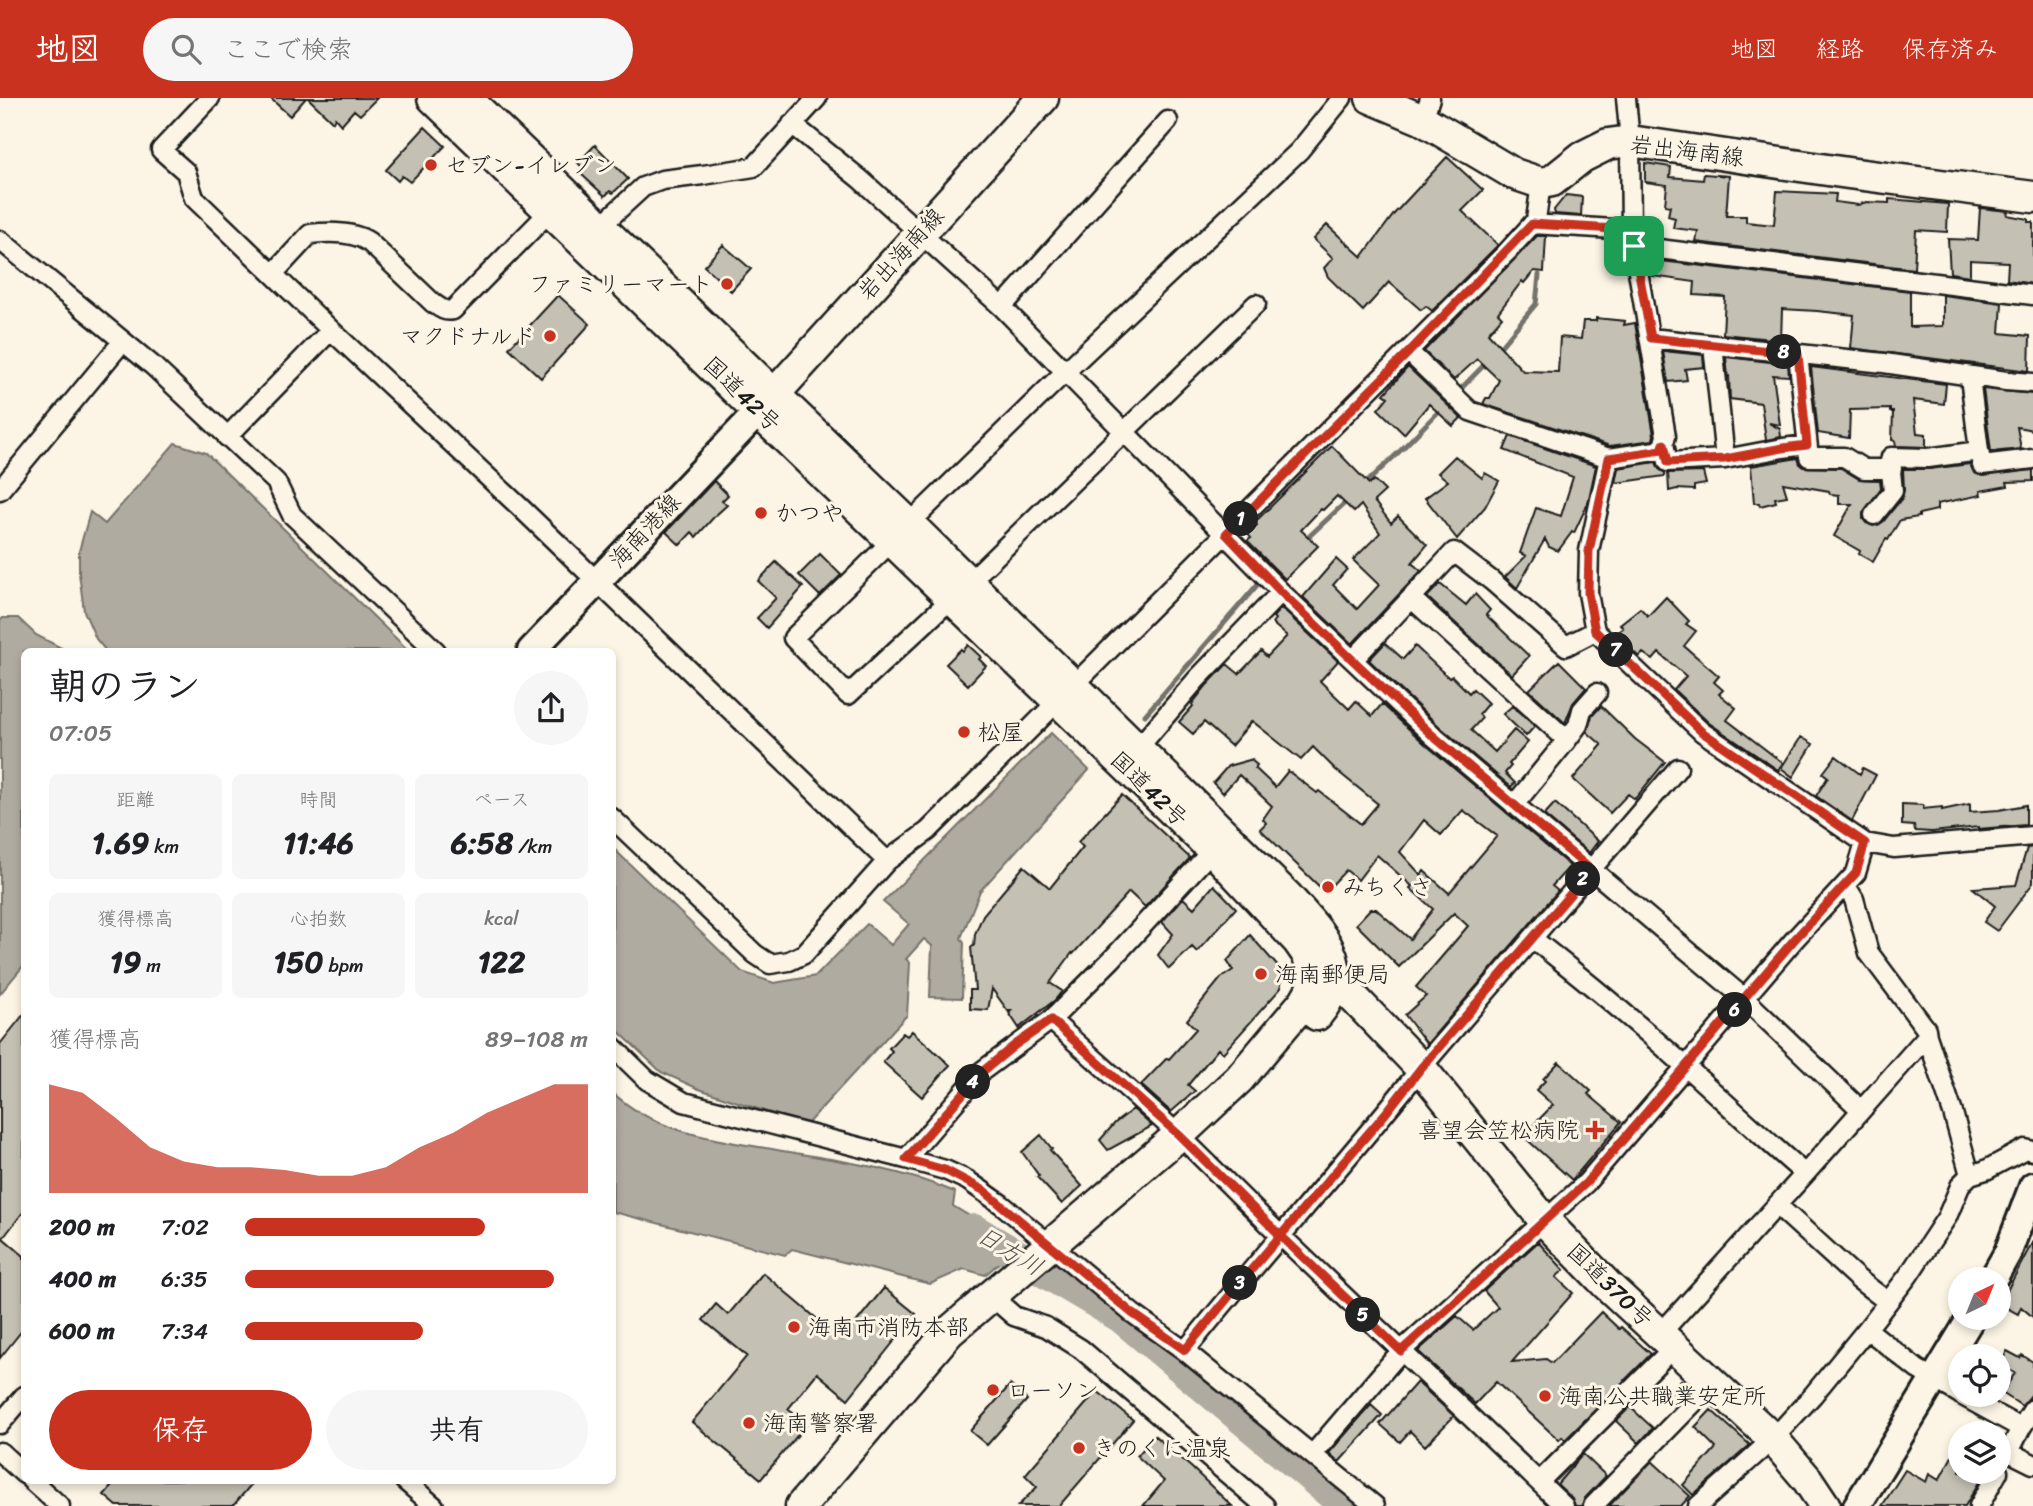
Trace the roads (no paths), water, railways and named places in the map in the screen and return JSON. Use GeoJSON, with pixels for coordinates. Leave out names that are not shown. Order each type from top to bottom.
{"type":"FeatureCollection","features":[{"type":"Feature","properties":{"kind":"main road","name":"国道42号"},"geometry":{"type":"LineString","coordinates":[[433,98],[559,203],[592,234],[1220,843],[1306,934],[1307,954],[1313,969],[1313,985],[1308,997],[1184,1141]]}},
{"type":"Feature","properties":{"kind":"main road","name":"国道42号"},"geometry":{"type":"LineString","coordinates":[[466,98],[559,203]]}},
{"type":"Feature","properties":{"kind":"main road","name":"岩出海南線"},"geometry":{"type":"LineString","coordinates":[[767,402],[1043,98]]}},
{"type":"Feature","properties":{"kind":"main road"},"geometry":{"type":"LineString","coordinates":[[1371,98],[1426,109],[1514,173],[1541,184]]}},
{"type":"Feature","properties":{"kind":"main road","name":"岩出海南線"},"geometry":{"type":"LineString","coordinates":[[1541,184],[1552,181],[1582,157],[1608,145],[1630,141],[2033,197]]}},
{"type":"Feature","properties":{"kind":"main road","name":"海南港線"},"geometry":{"type":"LineString","coordinates":[[534,648],[767,402]]}},
{"type":"Feature","properties":{"kind":"main road","name":"国道370号"},"geometry":{"type":"LineString","coordinates":[[1306,934],[1335,978],[1421,1068],[1544,1220],[1607,1285],[1773,1439],[1807,1479],[1825,1506]]}},
{"type":"Feature","properties":{"kind":"main road","name":"国道370号"},"geometry":{"type":"LineString","coordinates":[[1306,934],[1338,953],[1378,1022]]}},
{"type":"Feature","properties":{"kind":"main road","name":"国道42号"},"geometry":{"type":"LineString","coordinates":[[801,1506],[938,1344],[1000,1298],[1184,1141],[1241,1104],[1329,1000],[1335,978]]}},
{"type":"Feature","properties":{"kind":"main road","name":"国道370号"},"geometry":{"type":"LineString","coordinates":[[1308,1024],[1340,1001],[1355,1004],[1378,1022]]}},
{"type":"Feature","properties":{"kind":"main road"},"geometry":{"type":"LineString","coordinates":[[2000,1267],[2032,1194]]}},
{"type":"Feature","properties":{"kind":"main road","name":"国道42号"},"geometry":{"type":"LineString","coordinates":[[824,1506],[1000,1298]]}},
{"type":"Feature","properties":{"kind":"main road"},"geometry":{"type":"LineString","coordinates":[[1857,1506],[1964,1330]]}},
{"type":"Feature","properties":{"kind":"street"},"geometry":{"type":"LineString","coordinates":[[211,98],[162,150],[186,172],[194,198],[887,861]]}},
{"type":"Feature","properties":{"kind":"street"},"geometry":{"type":"LineString","coordinates":[[592,234],[643,187],[662,180],[754,167],[817,98]]}},
{"type":"Feature","properties":{"kind":"street"},"geometry":{"type":"LineString","coordinates":[[1256,304],[849,695],[793,638],[1066,371],[1299,150],[1342,98]]}},
{"type":"Feature","properties":{"kind":"street"},"geometry":{"type":"LineString","coordinates":[[1409,352],[1471,411],[1609,458],[1662,450],[1666,436],[1632,238],[1630,141],[1626,98]]}},
{"type":"Feature","properties":{"kind":"street"},"geometry":{"type":"LineString","coordinates":[[1002,307],[1168,121]]}},
{"type":"Feature","properties":{"kind":"street"},"geometry":{"type":"LineString","coordinates":[[792,124],[860,179],[1002,307],[1281,592],[1432,735],[1745,999],[1861,1110]]}},
{"type":"Feature","properties":{"kind":"street"},"geometry":{"type":"LineString","coordinates":[[616,822],[755,954],[770,964],[789,961],[804,954],[887,861],[928,831],[1409,352],[1536,220],[1541,184]]}},
{"type":"Feature","properties":{"kind":"street"},"geometry":{"type":"LineString","coordinates":[[274,274],[310,234],[329,232],[362,237],[433,303],[449,311],[559,203]]}},
{"type":"Feature","properties":{"kind":"street"},"geometry":{"type":"LineString","coordinates":[[1532,224],[2033,295]]}},
{"type":"Feature","properties":{"kind":"street"},"geometry":{"type":"LineString","coordinates":[[0,240],[152,365],[276,482],[292,515],[433,648]]}},
{"type":"Feature","properties":{"kind":"street"},"geometry":{"type":"LineString","coordinates":[[227,437],[331,330]]}},
{"type":"Feature","properties":{"kind":"street"},"geometry":{"type":"LineString","coordinates":[[1651,338],[1884,363],[1970,377],[2033,383]]}},
{"type":"Feature","properties":{"kind":"street"},"geometry":{"type":"LineString","coordinates":[[0,490],[123,341]]}},
{"type":"Feature","properties":{"kind":"street"},"geometry":{"type":"LineString","coordinates":[[1713,345],[1725,459]]}},
{"type":"Feature","properties":{"kind":"street"},"geometry":{"type":"LineString","coordinates":[[1798,354],[1809,457],[1844,457],[1864,470],[1891,462],[1979,451]]}},
{"type":"Feature","properties":{"kind":"street"},"geometry":{"type":"LineString","coordinates":[[1970,377],[1982,465],[2033,459]]}},
{"type":"Feature","properties":{"kind":"street"},"geometry":{"type":"LineString","coordinates":[[1664,444],[1668,462],[1725,459],[1807,445]]}},
{"type":"Feature","properties":{"kind":"street"},"geometry":{"type":"LineString","coordinates":[[1609,458],[1589,551],[1588,593],[1595,631],[1702,732],[1865,843],[1894,848],[2033,836]]}},
{"type":"Feature","properties":{"kind":"street"},"geometry":{"type":"LineString","coordinates":[[1874,515],[1893,491],[1891,462]]}},
{"type":"Feature","properties":{"kind":"street"},"geometry":{"type":"LineString","coordinates":[[1353,660],[1454,552],[1492,581],[1566,646],[1595,631]]}},
{"type":"Feature","properties":{"kind":"street"},"geometry":{"type":"LineString","coordinates":[[1131,756],[1197,679],[1281,592]]}},
{"type":"Feature","properties":{"kind":"street"},"geometry":{"type":"LineString","coordinates":[[1411,598],[1567,740]]}},
{"type":"Feature","properties":{"kind":"street"},"geometry":{"type":"LineString","coordinates":[[1514,805],[1567,740],[1578,725],[1582,710],[1597,693]]}},
{"type":"Feature","properties":{"kind":"street"},"geometry":{"type":"LineString","coordinates":[[1185,1350],[1421,1068],[1678,768]]}},
{"type":"Feature","properties":{"kind":"street"},"geometry":{"type":"LineString","coordinates":[[906,1159],[982,1072],[1051,1020],[1220,843]]}},
{"type":"Feature","properties":{"kind":"street"},"geometry":{"type":"LineString","coordinates":[[1313,1454],[1401,1351],[1586,1183],[1794,940],[1846,886],[1856,873],[1865,843]]}},
{"type":"Feature","properties":{"kind":"street"},"geometry":{"type":"LineString","coordinates":[[1846,886],[1854,899],[1869,953],[1926,1029],[1970,1175]]}},
{"type":"Feature","properties":{"kind":"street"},"geometry":{"type":"LineString","coordinates":[[1532,938],[1686,1066],[1805,1174]]}},
{"type":"Feature","properties":{"kind":"street"},"geometry":{"type":"LineString","coordinates":[[1051,1020],[1184,1141],[1564,1506]]}},
{"type":"Feature","properties":{"kind":"street"},"geometry":{"type":"LineString","coordinates":[[1539,1482],[1667,1341],[1777,1205],[1927,1036]]}},
{"type":"Feature","properties":{"kind":"street"},"geometry":{"type":"LineString","coordinates":[[616,1050],[647,1080],[684,1102],[906,1159],[945,1170],[967,1180],[1001,1204],[1053,1252],[1185,1350],[1375,1506]]}},
{"type":"Feature","properties":{"kind":"street"},"geometry":{"type":"LineString","coordinates":[[1698,1506],[1773,1439],[1867,1329],[1908,1276],[1947,1217],[1961,1184],[1970,1175],[1986,1170],[2025,1149],[2033,1151]]}},
{"type":"Feature","properties":{"kind":"street"},"geometry":{"type":"LineString","coordinates":[[1777,1205],[1858,1279],[1888,1302]]}},
{"type":"Feature","properties":{"kind":"street"},"geometry":{"type":"LineString","coordinates":[[1000,1298],[1014,1316],[1046,1327],[1082,1349],[1265,1506]]}},
{"type":"Feature","properties":{"kind":"street"},"geometry":{"type":"LineString","coordinates":[[1867,1329],[1917,1369],[1948,1387]]}},
{"type":"Feature","properties":{"kind":"street"},"geometry":{"type":"LineString","coordinates":[[1593,1506],[1713,1383]]}},
{"type":"Feature","properties":{"kind":"street"},"geometry":{"type":"LineString","coordinates":[[0,1424],[21,1400]]}},
{"type":"Feature","properties":{"kind":"street"},"geometry":{"type":"LineString","coordinates":[[1984,1407],[2021,1428]]}},
{"type":"Feature","properties":{"kind":"street"},"geometry":{"type":"LineString","coordinates":[[2011,1448],[2033,1409]]}},
{"type":"Feature","properties":{"kind":"street"},"geometry":{"type":"LineString","coordinates":[[0,1452],[21,1471]]}},
{"type":"Feature","properties":{"kind":"street"},"geometry":{"type":"LineString","coordinates":[[2011,1453],[2033,1464]]}},
{"type":"Feature","properties":{"kind":"street"},"geometry":{"type":"LineString","coordinates":[[35,1484],[60,1506]]}},
{"type":"Feature","properties":{"kind":"street"},"geometry":{"type":"LineString","coordinates":[[408,1484],[433,1506]]}},
{"type":"Feature","properties":{"kind":"street"},"geometry":{"type":"LineString","coordinates":[[1979,1506],[1991,1484]]}},
{"type":"Feature","properties":{"kind":"water"},"geometry":{"type":"Polygon","coordinates":[[[175,443],[206,453],[406,648],[104,648],[96,639],[84,611],[79,551],[90,512],[105,524],[175,443]]]}},
{"type":"Feature","properties":{"kind":"water"},"geometry":{"type":"Polygon","coordinates":[[[3,618],[18,618],[36,635],[61,648],[21,648],[21,969],[0,994],[0,621],[3,618]]]}},
{"type":"Feature","properties":{"kind":"water"},"geometry":{"type":"Polygon","coordinates":[[[1051,733],[1089,770],[980,891],[961,938],[964,943],[962,998],[930,997],[932,946],[924,939],[906,959],[910,963],[907,1015],[806,1125],[699,1089],[661,1072],[616,1029],[616,851],[742,972],[774,983],[816,976],[867,924],[891,945],[909,924],[883,902],[1051,733]]]}},
{"type":"Feature","properties":{"kind":"water"},"geometry":{"type":"Polygon","coordinates":[[[616,1095],[648,1117],[689,1133],[867,1166],[912,1177],[955,1192],[953,1206],[1019,1246],[985,1275],[964,1269],[930,1284],[792,1249],[785,1255],[616,1213],[616,1095]]]}},
{"type":"Feature","properties":{"kind":"waterway"},"geometry":{"type":"LineString","coordinates":[[1496,352],[1536,304],[1539,275]]}},
{"type":"Feature","properties":{"kind":"waterway"},"geometry":{"type":"LineString","coordinates":[[1363,486],[1487,362]]}},
{"type":"Feature","properties":{"kind":"waterway"},"geometry":{"type":"LineString","coordinates":[[1304,541],[1348,500]]}},
{"type":"Feature","properties":{"kind":"waterway"},"geometry":{"type":"LineString","coordinates":[[1145,715],[1258,584],[1279,564]]}},
{"type":"Feature","properties":{"kind":"waterway","name":"日方川"},"geometry":{"type":"LineString","coordinates":[[974,1230],[1121,1317],[1346,1506]]}},
{"type":"Feature","properties":{"kind":"place","name":"セブン-イレブン"},"geometry":{"type":"Point","coordinates":[431,165]}},
{"type":"Feature","properties":{"kind":"place","name":"ファミリーマート"},"geometry":{"type":"Point","coordinates":[727,284]}},
{"type":"Feature","properties":{"kind":"place","name":"マクドナルド"},"geometry":{"type":"Point","coordinates":[550,336]}},
{"type":"Feature","properties":{"kind":"place","name":"かつや"},"geometry":{"type":"Point","coordinates":[761,513]}},
{"type":"Feature","properties":{"kind":"place","name":"松屋"},"geometry":{"type":"Point","coordinates":[964,732]}},
{"type":"Feature","properties":{"kind":"place","name":"みちくさ"},"geometry":{"type":"Point","coordinates":[1328,887]}},
{"type":"Feature","properties":{"kind":"place","name":"海南郵便局"},"geometry":{"type":"Point","coordinates":[1261,974]}},
{"type":"Feature","properties":{"kind":"place","name":"喜望会笠松病院"},"geometry":{"type":"Point","coordinates":[1595,1130]}},
{"type":"Feature","properties":{"kind":"place","name":"海南市消防本部"},"geometry":{"type":"Point","coordinates":[794,1327]}},
{"type":"Feature","properties":{"kind":"place","name":"ローソン"},"geometry":{"type":"Point","coordinates":[993,1390]}},
{"type":"Feature","properties":{"kind":"place","name":"海南公共職業安定所"},"geometry":{"type":"Point","coordinates":[1545,1396]}},
{"type":"Feature","properties":{"kind":"place","name":"海南警察署"},"geometry":{"type":"Point","coordinates":[749,1423]}},
{"type":"Feature","properties":{"kind":"place","name":"きのくに温泉"},"geometry":{"type":"Point","coordinates":[1079,1448]}}]}
